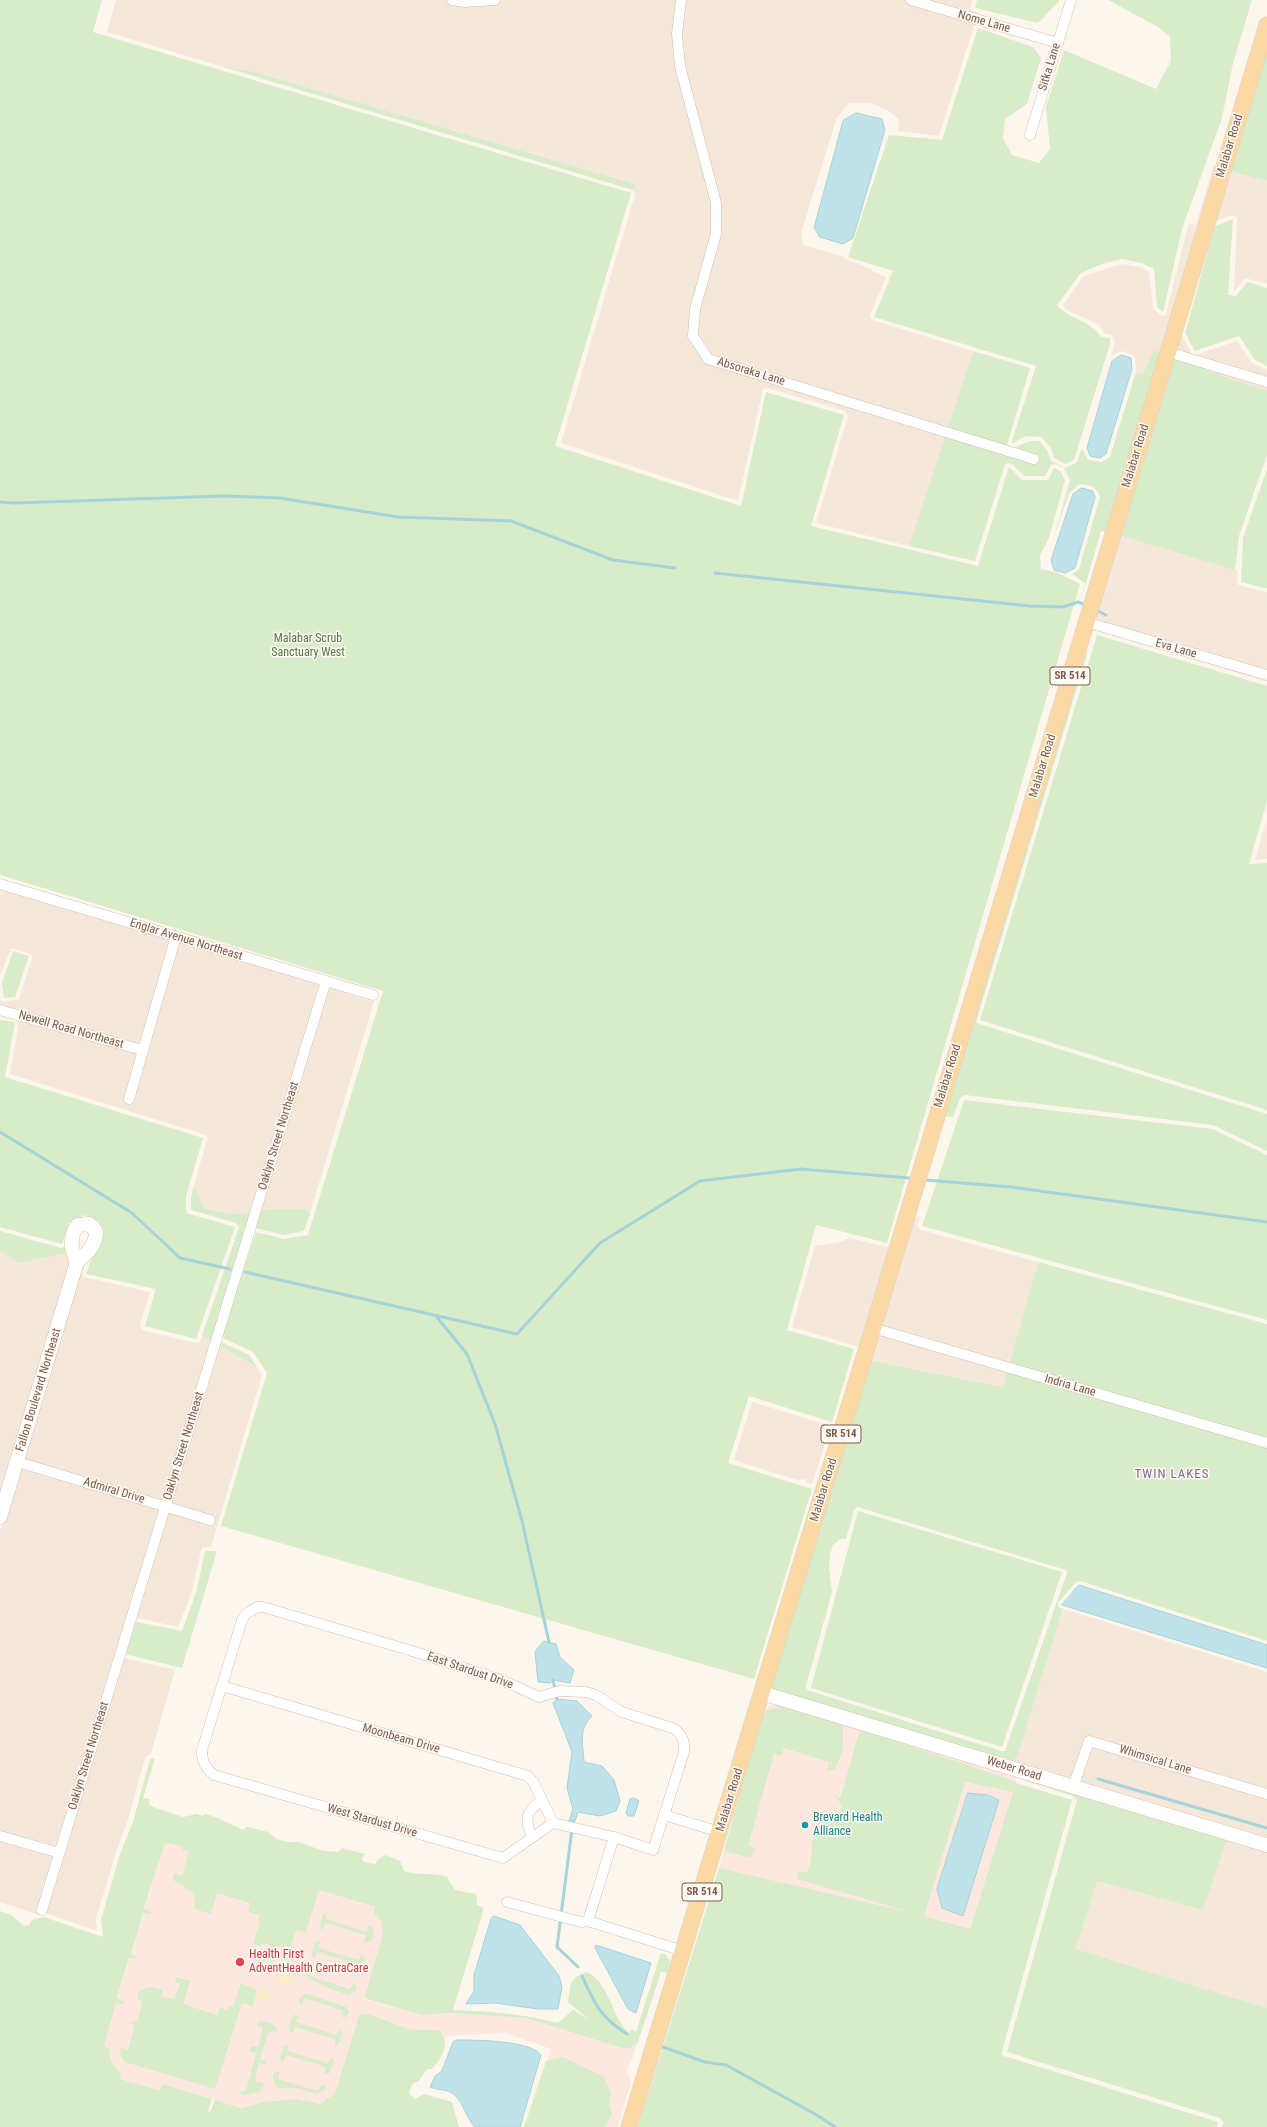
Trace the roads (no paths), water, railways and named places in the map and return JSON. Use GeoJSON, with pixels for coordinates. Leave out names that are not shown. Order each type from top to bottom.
{"type":"FeatureCollection","features":[{"type":"Feature","properties":{"kind":"main road","name":"Malabar Road"},"geometry":{"type":"LineString","coordinates":[[629,2127],[873,1328],[1267,25]]}},
{"type":"Feature","properties":{"kind":"street"},"geometry":{"type":"LineString","coordinates":[[452,0],[465,2],[495,0]]}},
{"type":"Feature","properties":{"kind":"street","name":"Absoraka Lane"},"geometry":{"type":"LineString","coordinates":[[681,0],[677,34],[680,66],[716,204],[716,234],[696,309],[692,336],[708,359],[1034,459]]}},
{"type":"Feature","properties":{"kind":"street","name":"Nome Lane"},"geometry":{"type":"LineString","coordinates":[[910,0],[1058,43]]}},
{"type":"Feature","properties":{"kind":"street","name":"Sitka Lane"},"geometry":{"type":"LineString","coordinates":[[1030,135],[1071,0]]}},
{"type":"Feature","properties":{"kind":"street"},"geometry":{"type":"LineString","coordinates":[[1168,352],[1267,382]]}},
{"type":"Feature","properties":{"kind":"street","name":"Eva Lane"},"geometry":{"type":"LineString","coordinates":[[1086,622],[1267,675]]}},
{"type":"Feature","properties":{"kind":"street","name":"Englar Avenue Northeast"},"geometry":{"type":"LineString","coordinates":[[0,884],[373,995]]}},
{"type":"Feature","properties":{"kind":"street"},"geometry":{"type":"LineString","coordinates":[[129,1099],[176,936]]}},
{"type":"Feature","properties":{"kind":"street","name":"Oaklyn Street Northeast"},"geometry":{"type":"LineString","coordinates":[[42,1910],[326,981]]}},
{"type":"Feature","properties":{"kind":"street","name":"Newell Road Northeast"},"geometry":{"type":"LineString","coordinates":[[0,1010],[142,1050]]}},
{"type":"Feature","properties":{"kind":"street","name":"Fallon Boulevard Northeast"},"geometry":{"type":"LineString","coordinates":[[0,1517],[18,1462],[77,1262]]}},
{"type":"Feature","properties":{"kind":"street","name":"Indria Lane"},"geometry":{"type":"LineString","coordinates":[[873,1328],[1267,1443]]}},
{"type":"Feature","properties":{"kind":"street","name":"Admiral Drive"},"geometry":{"type":"LineString","coordinates":[[18,1462],[210,1520]]}},
{"type":"Feature","properties":{"kind":"street","name":"East Stardust Drive"},"geometry":{"type":"LineString","coordinates":[[222,1686],[242,1620],[252,1610],[263,1607],[431,1657],[504,1681],[539,1697],[554,1693],[586,1692],[596,1695],[622,1712],[675,1729],[682,1736],[685,1742],[684,1752],[664,1815]]}},
{"type":"Feature","properties":{"kind":"street","name":"Moonbeam Drive"},"geometry":{"type":"LineString","coordinates":[[222,1686],[528,1776],[553,1823]]}},
{"type":"Feature","properties":{"kind":"street","name":"West Stardust Drive"},"geometry":{"type":"LineString","coordinates":[[222,1686],[202,1750],[202,1758],[205,1766],[214,1775],[503,1858],[531,1836],[553,1823]]}},
{"type":"Feature","properties":{"kind":"street","name":"Weber Road"},"geometry":{"type":"LineString","coordinates":[[762,1692],[1267,1845]]}},
{"type":"Feature","properties":{"kind":"street","name":"Whimsical Lane"},"geometry":{"type":"LineString","coordinates":[[1073,1787],[1089,1741],[1267,1794]]}},
{"type":"Feature","properties":{"kind":"street"},"geometry":{"type":"LineString","coordinates":[[531,1836],[526,1820],[529,1812],[542,1800]]}},
{"type":"Feature","properties":{"kind":"street"},"geometry":{"type":"LineString","coordinates":[[553,1823],[614,1837],[653,1850],[664,1815],[720,1832]]}},
{"type":"Feature","properties":{"kind":"street"},"geometry":{"type":"LineString","coordinates":[[0,1836],[60,1852]]}},
{"type":"Feature","properties":{"kind":"street"},"geometry":{"type":"LineString","coordinates":[[588,1922],[614,1837]]}},
{"type":"Feature","properties":{"kind":"street"},"geometry":{"type":"LineString","coordinates":[[507,1902],[556,1914],[581,1922],[588,1922],[683,1951]]}},
{"type":"Feature","properties":{"kind":"water"},"geometry":{"type":"Polygon","coordinates":[[[856,113],[882,119],[885,130],[853,238],[843,244],[820,237],[814,228],[843,121],[856,113]]]}},
{"type":"Feature","properties":{"kind":"water"},"geometry":{"type":"Polygon","coordinates":[[[1122,355],[1131,358],[1132,369],[1106,454],[1100,458],[1090,456],[1087,448],[1112,361],[1122,355]]]}},
{"type":"Feature","properties":{"kind":"water"},"geometry":{"type":"Polygon","coordinates":[[[1082,488],[1093,491],[1095,497],[1075,568],[1065,573],[1054,570],[1051,560],[1073,494],[1082,488]]]}},
{"type":"Feature","properties":{"kind":"water"},"geometry":{"type":"Polygon","coordinates":[[[1079,1585],[1267,1645],[1267,1668],[1062,1605],[1079,1585]]]}},
{"type":"Feature","properties":{"kind":"water"},"geometry":{"type":"Polygon","coordinates":[[[544,1641],[556,1644],[560,1657],[574,1670],[570,1683],[553,1680],[550,1683],[538,1682],[535,1652],[544,1641]]]}},
{"type":"Feature","properties":{"kind":"water"},"geometry":{"type":"Polygon","coordinates":[[[557,1699],[577,1701],[592,1716],[585,1726],[582,1737],[584,1762],[602,1766],[614,1780],[620,1801],[616,1811],[600,1816],[578,1812],[575,1821],[569,1821],[573,1809],[567,1788],[572,1752],[553,1703],[557,1699]]]}},
{"type":"Feature","properties":{"kind":"water"},"geometry":{"type":"Polygon","coordinates":[[[968,1793],[988,1795],[999,1800],[963,1916],[942,1908],[937,1889],[968,1793]]]}},
{"type":"Feature","properties":{"kind":"water"},"geometry":{"type":"Polygon","coordinates":[[[635,1798],[639,1801],[634,1816],[628,1816],[626,1813],[630,1799],[635,1798]]]}},
{"type":"Feature","properties":{"kind":"water"},"geometry":{"type":"Polygon","coordinates":[[[494,1916],[520,1925],[559,1976],[562,1987],[558,2009],[538,2009],[495,2003],[466,2004],[474,1991],[474,1975],[491,1919],[494,1916]]]}},
{"type":"Feature","properties":{"kind":"water"},"geometry":{"type":"Polygon","coordinates":[[[596,1945],[651,1963],[636,2013],[628,2009],[595,1948],[596,1945]]]}},
{"type":"Feature","properties":{"kind":"water"},"geometry":{"type":"Polygon","coordinates":[[[457,2040],[502,2042],[526,2046],[535,2050],[541,2055],[520,2127],[475,2127],[456,2096],[450,2092],[430,2087],[435,2076],[442,2071],[453,2042],[457,2040]]]}},
{"type":"Feature","properties":{"kind":"waterway"},"geometry":{"type":"LineString","coordinates":[[0,502],[15,503],[224,496],[280,498],[398,517],[511,521],[613,560],[675,568]]}},
{"type":"Feature","properties":{"kind":"waterway"},"geometry":{"type":"LineString","coordinates":[[715,573],[1030,606],[1063,607],[1078,602],[1083,604]]}},
{"type":"Feature","properties":{"kind":"waterway"},"geometry":{"type":"LineString","coordinates":[[1098,611],[1106,615]]}},
{"type":"Feature","properties":{"kind":"waterway"},"geometry":{"type":"LineString","coordinates":[[0,1132],[132,1213],[180,1258],[230,1269]]}},
{"type":"Feature","properties":{"kind":"waterway"},"geometry":{"type":"LineString","coordinates":[[245,1272],[517,1334],[600,1243],[700,1181],[801,1169],[909,1178]]}},
{"type":"Feature","properties":{"kind":"waterway"},"geometry":{"type":"LineString","coordinates":[[926,1180],[1011,1187],[1267,1222]]}},
{"type":"Feature","properties":{"kind":"waterway"},"geometry":{"type":"LineString","coordinates":[[436,1316],[467,1354],[495,1424],[522,1521],[549,1642]]}},
{"type":"Feature","properties":{"kind":"waterway"},"geometry":{"type":"LineString","coordinates":[[553,1680],[557,1699]]}},
{"type":"Feature","properties":{"kind":"waterway"},"geometry":{"type":"LineString","coordinates":[[1098,1779],[1267,1828]]}},
{"type":"Feature","properties":{"kind":"waterway"},"geometry":{"type":"LineString","coordinates":[[573,1821],[557,1947],[578,1967]]}},
{"type":"Feature","properties":{"kind":"waterway"},"geometry":{"type":"LineString","coordinates":[[582,1976],[604,2016],[627,2034]]}},
{"type":"Feature","properties":{"kind":"waterway"},"geometry":{"type":"LineString","coordinates":[[663,2047],[705,2062],[726,2065],[815,2114],[835,2127]]}},
{"type":"Feature","properties":{"kind":"place","name":"Brevard Health Alliance"},"geometry":{"type":"Point","coordinates":[805,1825]}},
{"type":"Feature","properties":{"kind":"place","name":"Health First AdventHealth CentraCare"},"geometry":{"type":"Point","coordinates":[240,1962]}},
{"type":"Feature","properties":{"kind":"district","name":"TWIN LAKES"},"geometry":{"type":"Point","coordinates":[1172,1475]}},
{"type":"Feature","properties":{"kind":"park label","name":"Malabar Scrub Sanctuary West"},"geometry":{"type":"Point","coordinates":[308,646]}}]}
